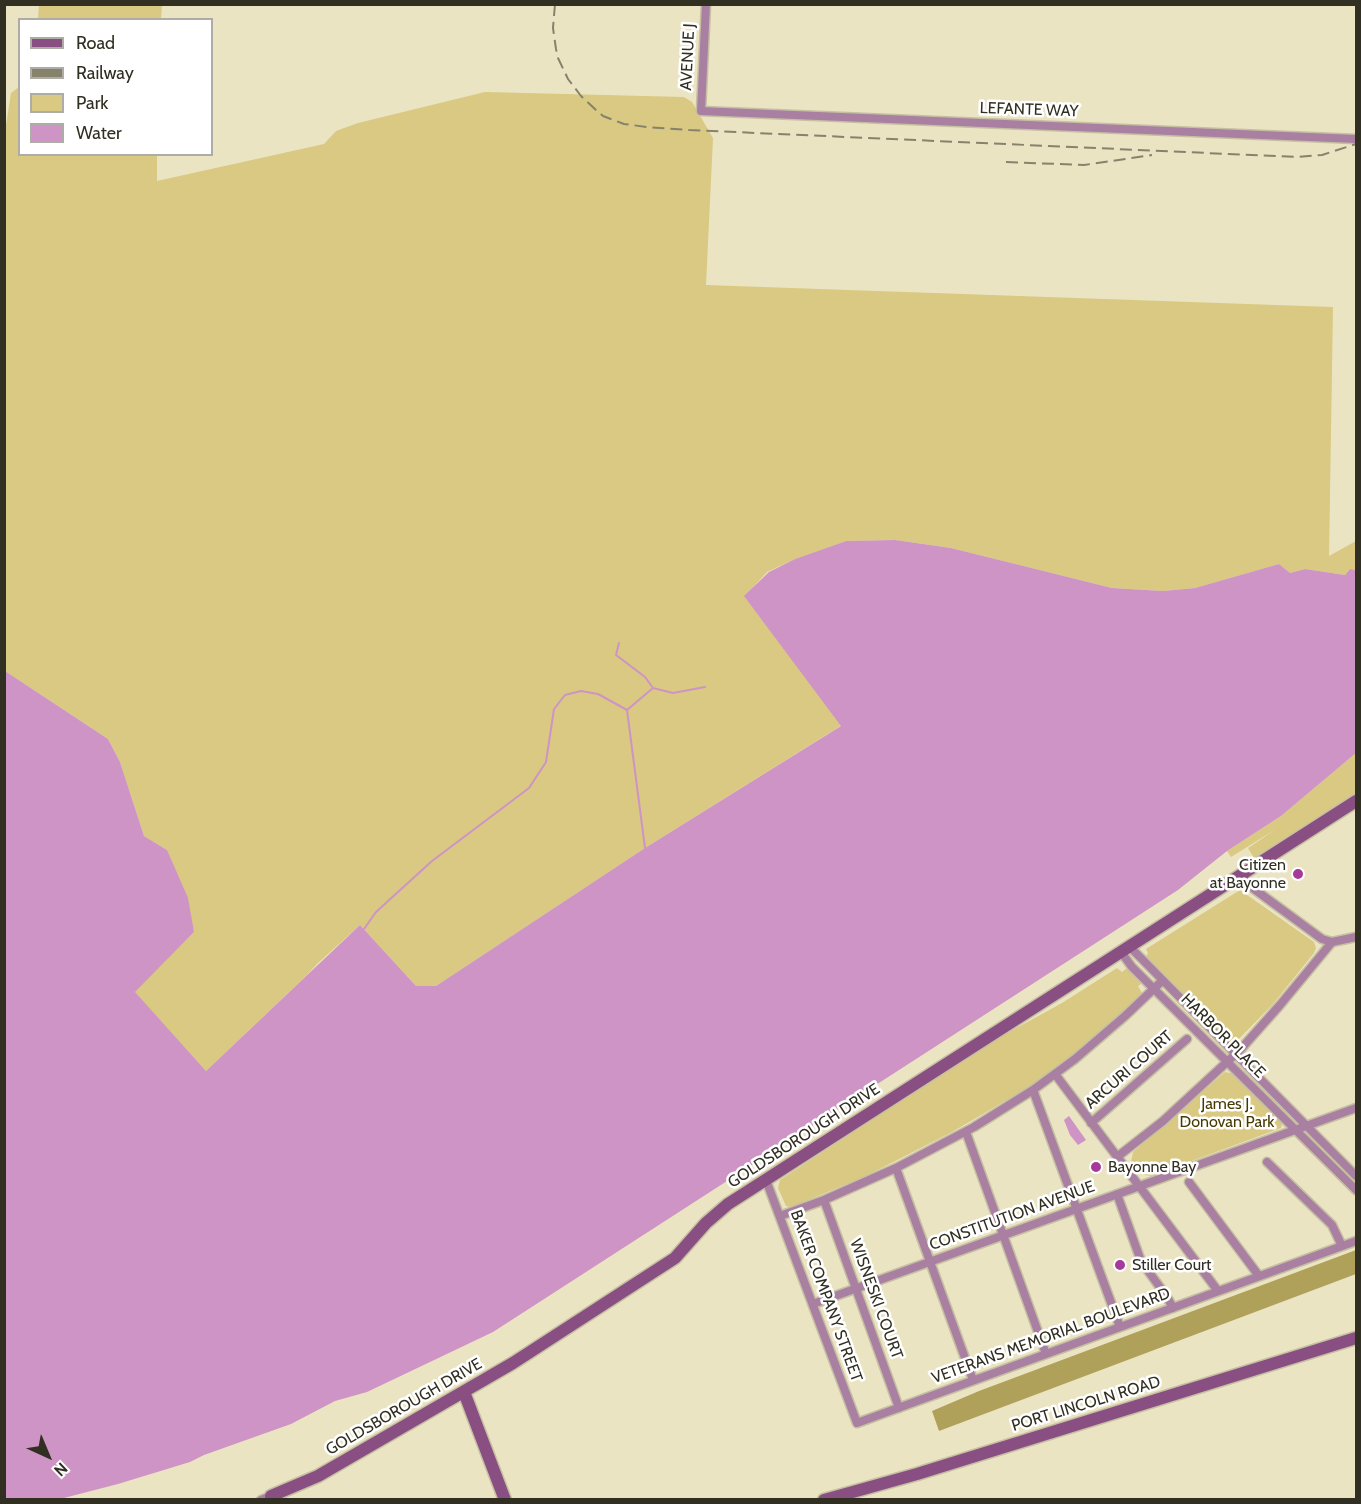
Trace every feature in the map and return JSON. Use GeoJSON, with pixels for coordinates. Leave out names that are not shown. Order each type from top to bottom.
{"type":"FeatureCollection","features":[{"type":"Feature","properties":{"kind":"street","name":"AVENUE J"},"geometry":{"type":"LineString","coordinates":[[701,111],[705,4]]}},
{"type":"Feature","properties":{"kind":"street","name":"LEFANTE WAY"},"geometry":{"type":"LineString","coordinates":[[701,111],[1356,139]]}},
{"type":"Feature","properties":{"kind":"street","name":"GOLDSBOROUGH DRIVE"},"geometry":{"type":"LineString","coordinates":[[266,1498],[318,1476],[464,1392],[675,1258],[716,1213],[1356,801]]}},
{"type":"Feature","properties":{"kind":"street"},"geometry":{"type":"LineString","coordinates":[[1243,875],[1254,890],[1322,939],[1332,942],[1356,937]]}},
{"type":"Feature","properties":{"kind":"street"},"geometry":{"type":"LineString","coordinates":[[1117,1157],[1163,1121],[1235,1054],[1280,1005],[1332,942]]}},
{"type":"Feature","properties":{"kind":"street","name":"HARBOR PLACE"},"geometry":{"type":"LineString","coordinates":[[1126,950],[1162,981],[1356,1176]]}},
{"type":"Feature","properties":{"kind":"street","name":"HARBOR PLACE"},"geometry":{"type":"LineString","coordinates":[[1126,950],[1132,967],[1356,1190]]}},
{"type":"Feature","properties":{"kind":"street"},"geometry":{"type":"LineString","coordinates":[[780,1216],[824,1200],[896,1168],[966,1132],[1055,1074],[1101,1037],[1162,981]]}},
{"type":"Feature","properties":{"kind":"street","name":"ARCURI COURT"},"geometry":{"type":"LineString","coordinates":[[1091,1123],[1187,1039]]}},
{"type":"Feature","properties":{"kind":"street"},"geometry":{"type":"LineString","coordinates":[[1055,1074],[1218,1291]]}},
{"type":"Feature","properties":{"kind":"street"},"geometry":{"type":"LineString","coordinates":[[1033,1090],[1120,1327]]}},
{"type":"Feature","properties":{"kind":"street","name":"CONSTITUTION AVENUE"},"geometry":{"type":"LineString","coordinates":[[813,1304],[1356,1108]]}},
{"type":"Feature","properties":{"kind":"street"},"geometry":{"type":"LineString","coordinates":[[966,1132],[1046,1354]]}},
{"type":"Feature","properties":{"kind":"street"},"geometry":{"type":"LineString","coordinates":[[1267,1162],[1332,1225],[1342,1246]]}},
{"type":"Feature","properties":{"kind":"street"},"geometry":{"type":"LineString","coordinates":[[896,1168],[973,1380]]}},
{"type":"Feature","properties":{"kind":"street","name":"BAKER COMPANY STREET"},"geometry":{"type":"LineString","coordinates":[[766,1180],[856,1423]]}},
{"type":"Feature","properties":{"kind":"street"},"geometry":{"type":"LineString","coordinates":[[1189,1182],[1260,1276]]}},
{"type":"Feature","properties":{"kind":"street"},"geometry":{"type":"LineString","coordinates":[[1116,1194],[1141,1261],[1173,1308]]}},
{"type":"Feature","properties":{"kind":"street","name":"WISNESKI COURT"},"geometry":{"type":"LineString","coordinates":[[824,1200],[899,1407]]}},
{"type":"Feature","properties":{"kind":"street","name":"VETERANS MEMORIAL BOULEVARD"},"geometry":{"type":"LineString","coordinates":[[856,1423],[1356,1240]]}},
{"type":"Feature","properties":{"kind":"street","name":"PORT LINCOLN ROAD"},"geometry":{"type":"LineString","coordinates":[[824,1500],[928,1471],[1356,1338]]}},
{"type":"Feature","properties":{"kind":"street"},"geometry":{"type":"LineString","coordinates":[[464,1392],[505,1500]]}},
{"type":"Feature","properties":{"kind":"green space"},"geometry":{"type":"Polygon","coordinates":[[[39,4],[162,5],[161,18],[38,18],[39,4]]]}},
{"type":"Feature","properties":{"kind":"green space"},"geometry":{"type":"Polygon","coordinates":[[[18,88],[18,156],[157,156],[157,181],[324,144],[336,131],[358,123],[485,92],[684,97],[692,102],[713,138],[706,285],[1333,307],[1329,556],[1356,541],[1356,570],[1350,569],[1345,575],[1305,569],[1290,573],[1279,564],[1195,588],[1163,591],[1112,588],[951,548],[895,540],[846,541],[795,559],[767,572],[745,596],[842,725],[645,848],[436,986],[416,986],[360,925],[206,1071],[134,992],[194,932],[167,850],[144,836],[120,762],[108,739],[5,671],[4,138],[11,93],[18,88]]]}},
{"type":"Feature","properties":{"kind":"green space"},"geometry":{"type":"Polygon","coordinates":[[[1356,753],[1356,793],[1254,858],[1248,848],[1276,829],[1231,857],[1227,851],[1281,816],[1356,753]]]}},
{"type":"Feature","properties":{"kind":"green space"},"geometry":{"type":"Polygon","coordinates":[[[1240,890],[1314,942],[1316,948],[1273,1004],[1234,1044],[1145,958],[1148,953],[1146,949],[1240,890]]]}},
{"type":"Feature","properties":{"kind":"green space"},"geometry":{"type":"Polygon","coordinates":[[[1117,968],[1122,972],[1127,968],[1141,984],[1138,986],[1142,993],[1130,1006],[1051,1072],[952,1132],[864,1177],[791,1207],[786,1206],[778,1188],[780,1180],[991,1042],[1062,1003],[1117,968]]]}},
{"type":"Feature","properties":{"kind":"green space","name":"James J. Donovan Park"},"geometry":{"type":"Polygon","coordinates":[[[1225,1072],[1234,1074],[1281,1121],[1281,1128],[1151,1176],[1139,1174],[1131,1162],[1133,1152],[1225,1072]]]}},
{"type":"Feature","properties":{"kind":"shaded area"},"geometry":{"type":"Polygon","coordinates":[[[1356,1250],[1356,1274],[939,1431],[932,1411],[979,1391],[1356,1250]]]}},
{"type":"Feature","properties":{"kind":"water"},"geometry":{"type":"Polygon","coordinates":[[[895,540],[951,548],[1112,588],[1163,591],[1195,588],[1279,564],[1290,573],[1305,569],[1345,575],[1350,569],[1356,570],[1356,753],[1281,816],[1227,851],[1178,890],[493,1332],[367,1392],[335,1401],[291,1424],[190,1462],[60,1499],[5,1499],[5,671],[108,739],[120,762],[144,836],[167,850],[188,898],[194,932],[135,992],[206,1071],[360,925],[416,986],[436,986],[645,848],[841,726],[744,596],[769,572],[795,559],[846,541],[895,540]]]}},
{"type":"Feature","properties":{"kind":"water"},"geometry":{"type":"Polygon","coordinates":[[[1069,1116],[1086,1140],[1078,1145],[1070,1135],[1064,1120],[1069,1116]]]}},
{"type":"Feature","properties":{"kind":"waterway"},"geometry":{"type":"LineString","coordinates":[[619,643],[616,655],[645,677],[653,688]]}},
{"type":"Feature","properties":{"kind":"waterway"},"geometry":{"type":"LineString","coordinates":[[627,710],[653,688],[673,693],[705,687]]}},
{"type":"Feature","properties":{"kind":"waterway"},"geometry":{"type":"LineString","coordinates":[[364,929],[376,912],[432,861],[529,788],[546,762],[554,709],[565,695],[581,691],[598,694],[627,710],[645,848]]}},
{"type":"Feature","properties":{"kind":"railway"},"geometry":{"type":"LineString","coordinates":[[555,4],[553,28],[556,49],[568,79],[581,96],[603,116],[624,124],[689,130],[1297,157],[1322,155],[1356,144]]}},
{"type":"Feature","properties":{"kind":"railway"},"geometry":{"type":"LineString","coordinates":[[1006,162],[1084,165],[1152,155]]}},
{"type":"Feature","properties":{"kind":"place","name":"Citizen at Bayonne"},"geometry":{"type":"Point","coordinates":[1298,874]}},
{"type":"Feature","properties":{"kind":"place","name":"Bayonne Bay"},"geometry":{"type":"Point","coordinates":[1096,1167]}},
{"type":"Feature","properties":{"kind":"place","name":"Stiller Court"},"geometry":{"type":"Point","coordinates":[1120,1265]}}]}
